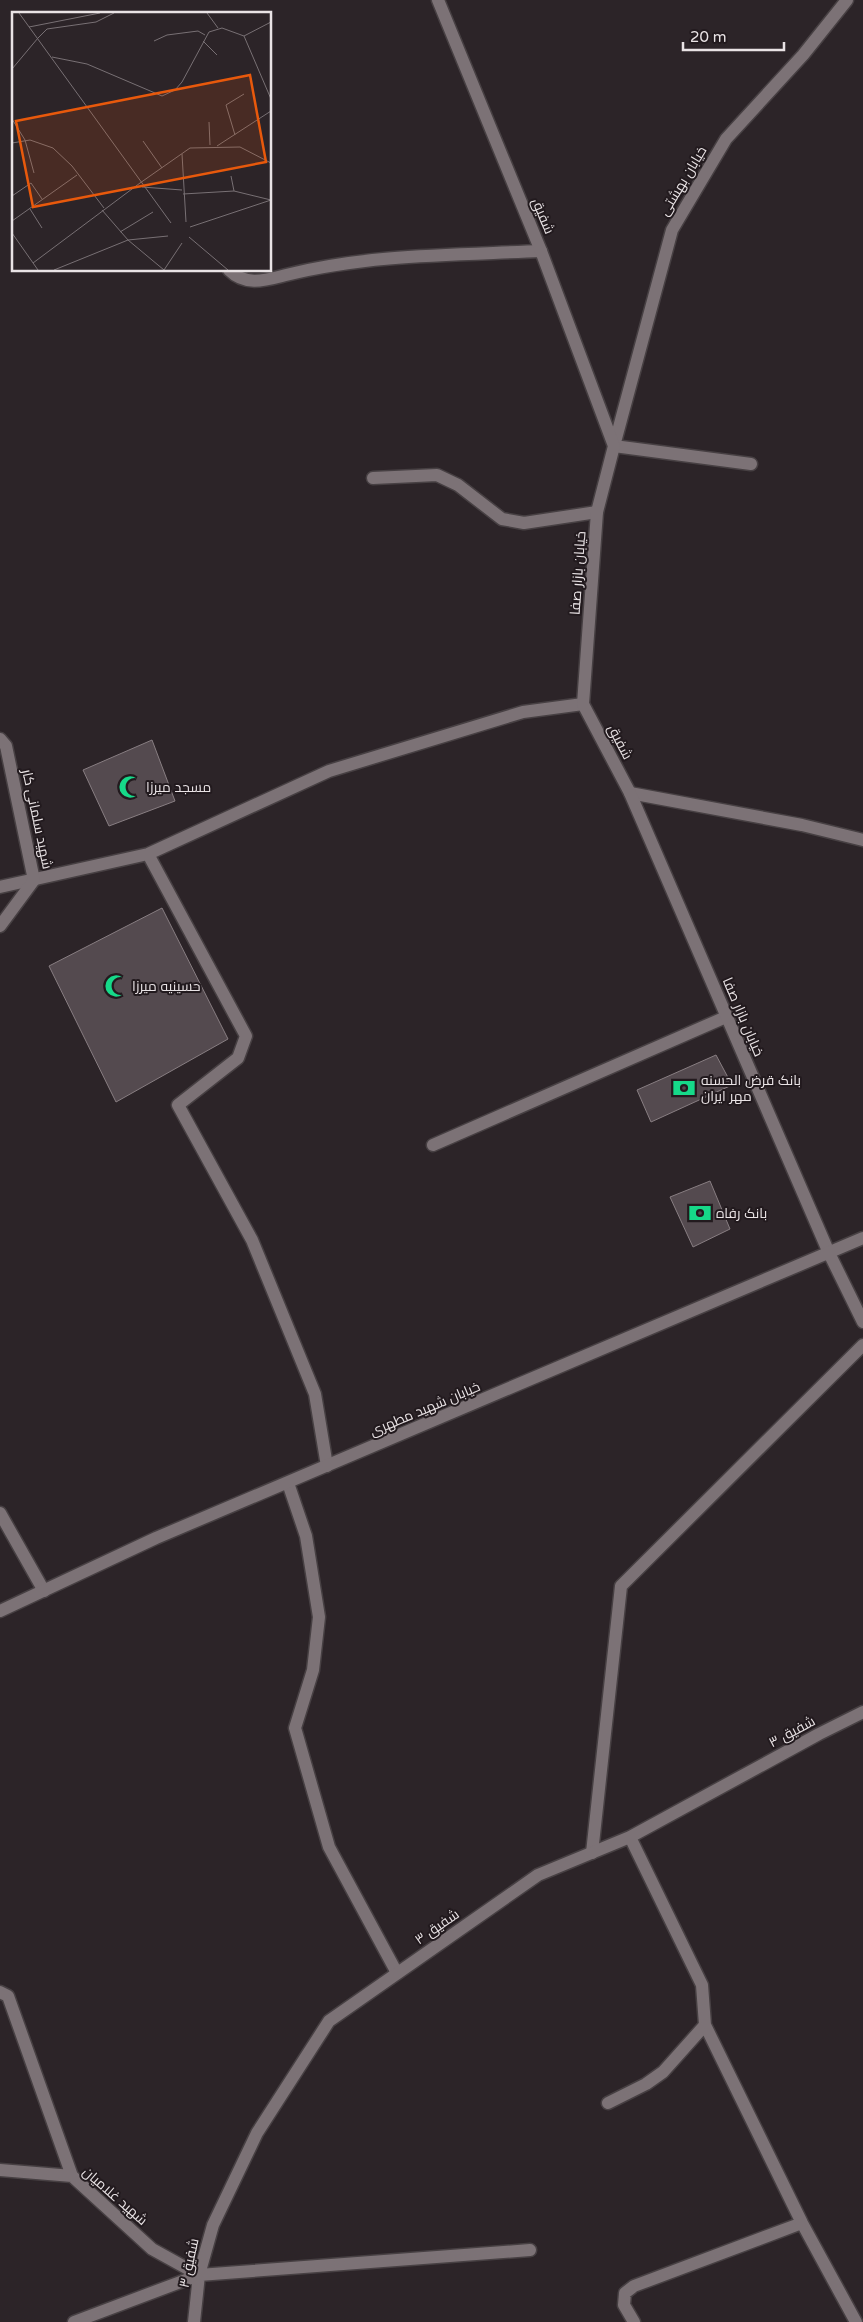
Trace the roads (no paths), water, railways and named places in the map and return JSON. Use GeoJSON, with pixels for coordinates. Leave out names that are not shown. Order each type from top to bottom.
{"type":"FeatureCollection","features":[{"type":"Feature","properties":{"kind":"street","name":"شفیق"},"geometry":{"type":"LineString","coordinates":[[438,0],[542,251],[614,446]]}},
{"type":"Feature","properties":{"kind":"street","name":"خیابان بهشتی"},"geometry":{"type":"LineString","coordinates":[[614,446],[672,230],[726,139],[803,55],[847,0]]}},
{"type":"Feature","properties":{"kind":"street"},"geometry":{"type":"LineString","coordinates":[[231,271],[237,278],[259,282],[316,268],[406,257],[542,251]]}},
{"type":"Feature","properties":{"kind":"street"},"geometry":{"type":"LineString","coordinates":[[614,446],[751,464]]}},
{"type":"Feature","properties":{"kind":"street","name":"خیابان بازار صفا"},"geometry":{"type":"LineString","coordinates":[[584,704],[597,512],[614,446]]}},
{"type":"Feature","properties":{"kind":"street"},"geometry":{"type":"LineString","coordinates":[[373,478],[437,475],[458,485],[502,519],[524,524],[597,512]]}},
{"type":"Feature","properties":{"kind":"street","name":"شفیق"},"geometry":{"type":"LineString","coordinates":[[584,704],[630,793]]}},
{"type":"Feature","properties":{"kind":"street"},"geometry":{"type":"LineString","coordinates":[[0,887],[148,854],[329,771],[523,712],[584,704]]}},
{"type":"Feature","properties":{"kind":"street","name":"شهید سلمانی کار"},"geometry":{"type":"LineString","coordinates":[[0,739],[6,746],[34,880],[0,926]]}},
{"type":"Feature","properties":{"kind":"street"},"geometry":{"type":"LineString","coordinates":[[630,793],[802,825],[863,840]]}},
{"type":"Feature","properties":{"kind":"street","name":"خیابان بازار صفا"},"geometry":{"type":"LineString","coordinates":[[630,793],[829,1253]]}},
{"type":"Feature","properties":{"kind":"street"},"geometry":{"type":"LineString","coordinates":[[148,854],[246,1036],[238,1058],[178,1105],[256,1249],[315,1394],[327,1466]]}},
{"type":"Feature","properties":{"kind":"street"},"geometry":{"type":"LineString","coordinates":[[433,1145],[726,1017]]}},
{"type":"Feature","properties":{"kind":"street","name":"خیابان شهید مطهری"},"geometry":{"type":"LineString","coordinates":[[0,1611],[156,1538],[863,1238]]}},
{"type":"Feature","properties":{"kind":"street"},"geometry":{"type":"LineString","coordinates":[[829,1253],[863,1322]]}},
{"type":"Feature","properties":{"kind":"street"},"geometry":{"type":"LineString","coordinates":[[592,1853],[621,1586],[863,1345]]}},
{"type":"Feature","properties":{"kind":"street"},"geometry":{"type":"LineString","coordinates":[[288,1483],[306,1536],[319,1617],[313,1670],[295,1728],[329,1847],[397,1973]]}},
{"type":"Feature","properties":{"kind":"street"},"geometry":{"type":"LineString","coordinates":[[0,1513],[44,1591]]}},
{"type":"Feature","properties":{"kind":"street","name":"شفیق ۳"},"geometry":{"type":"LineString","coordinates":[[194,2322],[199,2275],[212,2225],[257,2133],[329,2020],[538,1875],[630,1838],[819,1734],[863,1712]]}},
{"type":"Feature","properties":{"kind":"street"},"geometry":{"type":"LineString","coordinates":[[630,1838],[702,1985],[705,2025],[802,2223],[856,2322]]}},
{"type":"Feature","properties":{"kind":"street"},"geometry":{"type":"LineString","coordinates":[[0,1992],[8,1996],[72,2176]]}},
{"type":"Feature","properties":{"kind":"street"},"geometry":{"type":"LineString","coordinates":[[608,2103],[646,2084],[663,2072],[705,2025]]}},
{"type":"Feature","properties":{"kind":"street","name":"شهید غلامیان"},"geometry":{"type":"LineString","coordinates":[[0,2170],[72,2176],[152,2249],[199,2275]]}},
{"type":"Feature","properties":{"kind":"street"},"geometry":{"type":"LineString","coordinates":[[634,2322],[624,2306],[625,2293],[634,2286],[802,2223]]}},
{"type":"Feature","properties":{"kind":"street"},"geometry":{"type":"LineString","coordinates":[[74,2322],[199,2275],[530,2250]]}},
{"type":"Feature","properties":{"kind":"place","name":"مسجد میرزا"},"geometry":{"type":"Point","coordinates":[130,787]}},
{"type":"Feature","properties":{"kind":"place","name":"حسینیه میرزا"},"geometry":{"type":"Point","coordinates":[116,986]}},
{"type":"Feature","properties":{"kind":"place","name":"بانک قرض الحسنه مهر ایران"},"geometry":{"type":"Point","coordinates":[684,1088]}},
{"type":"Feature","properties":{"kind":"place","name":"بانک رفاه"},"geometry":{"type":"Point","coordinates":[700,1213]}}]}
